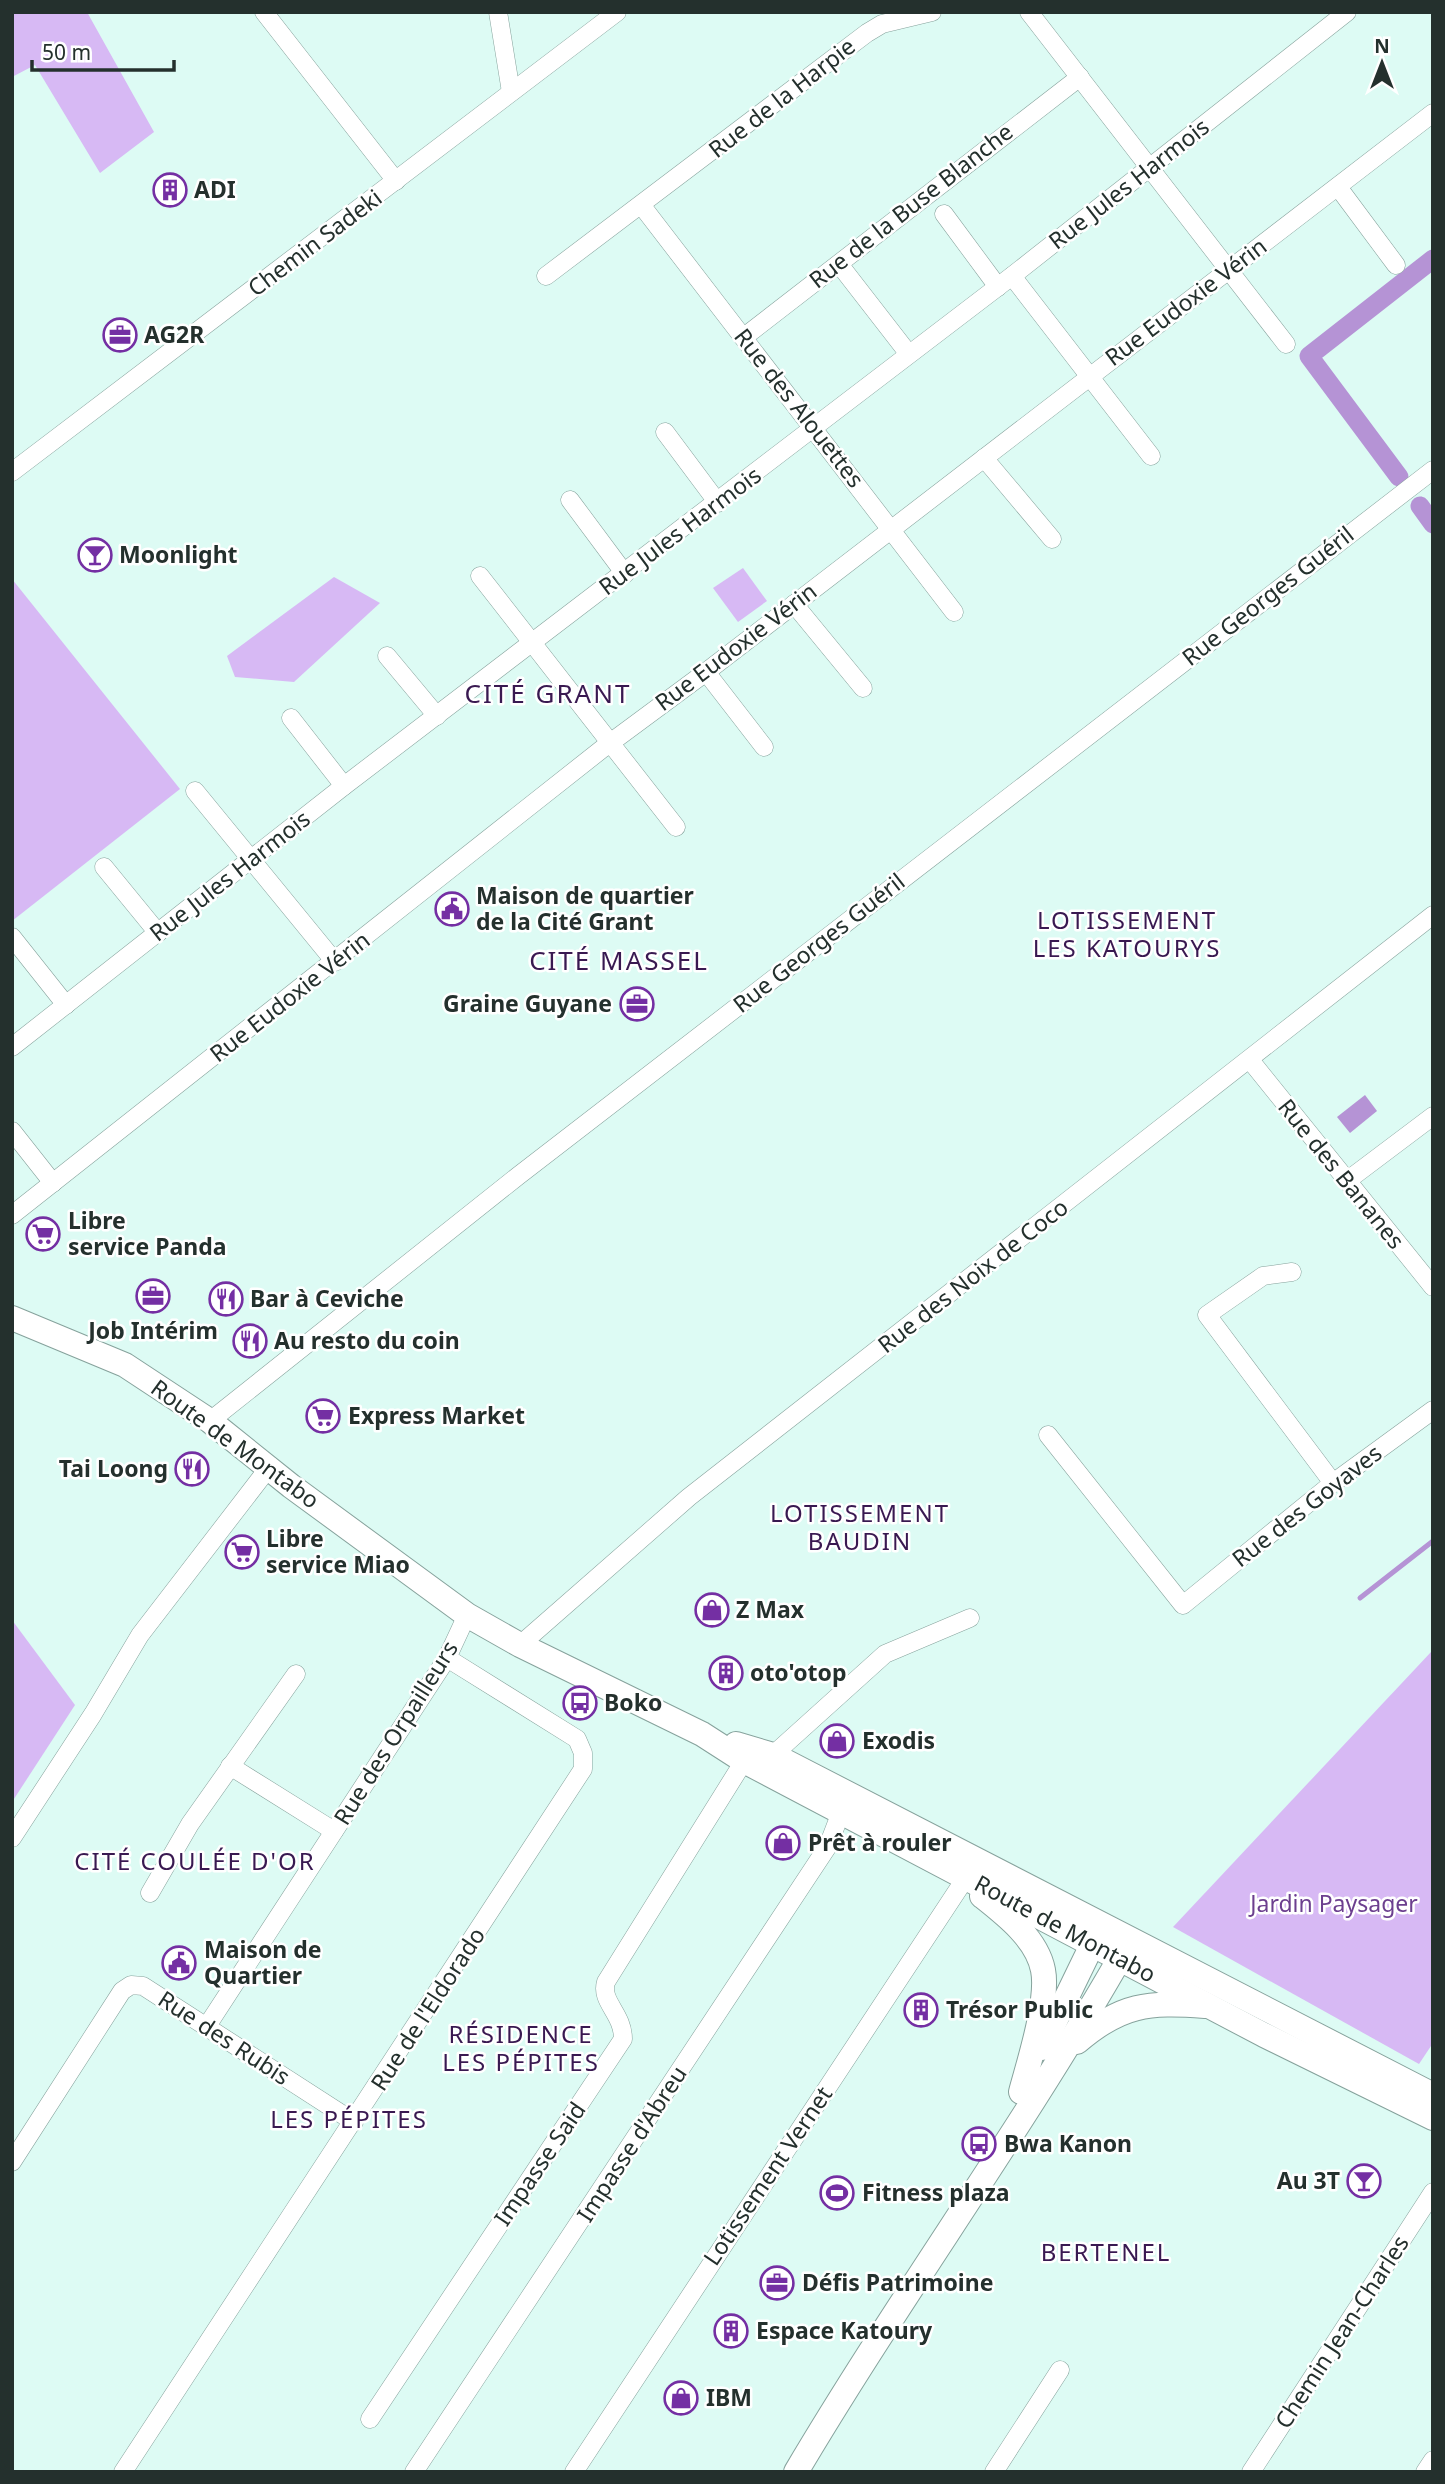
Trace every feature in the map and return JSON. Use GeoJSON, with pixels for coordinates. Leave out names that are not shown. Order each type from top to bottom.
{"type":"FeatureCollection","features":[{"type":"Feature","properties":{"kind":"main road","name":"Route de Montabo"},"geometry":{"type":"LineString","coordinates":[[12,1318],[125,1365],[210,1421],[270,1466],[291,1486],[467,1615],[520,1645],[702,1734],[744,1760],[841,1812],[1210,2006],[1433,2118]]}},
{"type":"Feature","properties":{"kind":"main road","name":"Route de Montabo"},"geometry":{"type":"LineString","coordinates":[[702,1734],[773,1755],[1433,2095]]}},
{"type":"Feature","properties":{"kind":"main road"},"geometry":{"type":"LineString","coordinates":[[931,1858],[1014,1923],[1032,1944],[1044,1971],[1040,2012],[1021,2092]]}},
{"type":"Feature","properties":{"kind":"main road"},"geometry":{"type":"LineString","coordinates":[[796,2472],[996,2155],[1066,2052],[1119,1958],[1117,1932],[1093,1943],[1021,2092],[996,2155]]}},
{"type":"Feature","properties":{"kind":"main road"},"geometry":{"type":"LineString","coordinates":[[1066,2052],[1117,2013],[1156,2005],[1210,2006]]}},
{"type":"Feature","properties":{"kind":"main road"},"geometry":{"type":"LineString","coordinates":[[787,2472],[821,2430]]}},
{"type":"Feature","properties":{"kind":"street"},"geometry":{"type":"LineString","coordinates":[[264,12],[397,181]]}},
{"type":"Feature","properties":{"kind":"street"},"geometry":{"type":"LineString","coordinates":[[498,12],[511,92]]}},
{"type":"Feature","properties":{"kind":"street","name":"Chemin Sadeki"},"geometry":{"type":"LineString","coordinates":[[12,472],[617,12]]}},
{"type":"Feature","properties":{"kind":"street","name":"Rue de la Harpie"},"geometry":{"type":"LineString","coordinates":[[546,276],[642,206],[867,33],[882,24],[932,12]]}},
{"type":"Feature","properties":{"kind":"street"},"geometry":{"type":"LineString","coordinates":[[1029,12],[1286,344]]}},
{"type":"Feature","properties":{"kind":"street","name":"Rue Jules Harmois"},"geometry":{"type":"LineString","coordinates":[[12,1047],[344,786],[719,503],[908,353],[1005,282],[1347,12]]}},
{"type":"Feature","properties":{"kind":"street","name":"Rue de la Buse Blanche"},"geometry":{"type":"LineString","coordinates":[[744,337],[1080,77]]}},
{"type":"Feature","properties":{"kind":"street","name":"Rue Eudoxie Vérin"},"geometry":{"type":"LineString","coordinates":[[12,1215],[335,962],[608,743],[706,672],[985,458],[1088,375],[1433,113]]}},
{"type":"Feature","properties":{"kind":"street"},"geometry":{"type":"LineString","coordinates":[[1338,187],[1396,264]]}},
{"type":"Feature","properties":{"kind":"street","name":"Rue des Alouettes"},"geometry":{"type":"LineString","coordinates":[[642,206],[954,612]]}},
{"type":"Feature","properties":{"kind":"street"},"geometry":{"type":"LineString","coordinates":[[944,214],[1088,375],[1151,456]]}},
{"type":"Feature","properties":{"kind":"street"},"geometry":{"type":"LineString","coordinates":[[838,264],[908,353]]}},
{"type":"Feature","properties":{"kind":"street"},"geometry":{"type":"LineString","coordinates":[[665,432],[719,503]]}},
{"type":"Feature","properties":{"kind":"street"},"geometry":{"type":"LineString","coordinates":[[985,458],[1052,539]]}},
{"type":"Feature","properties":{"kind":"street","name":"Rue Georges Guéril"},"geometry":{"type":"LineString","coordinates":[[210,1421],[518,1176],[1433,470]]}},
{"type":"Feature","properties":{"kind":"street"},"geometry":{"type":"LineString","coordinates":[[570,500],[625,574]]}},
{"type":"Feature","properties":{"kind":"street"},"geometry":{"type":"LineString","coordinates":[[480,576],[676,827]]}},
{"type":"Feature","properties":{"kind":"street"},"geometry":{"type":"LineString","coordinates":[[794,604],[863,688]]}},
{"type":"Feature","properties":{"kind":"street"},"geometry":{"type":"LineString","coordinates":[[387,656],[437,716]]}},
{"type":"Feature","properties":{"kind":"street"},"geometry":{"type":"LineString","coordinates":[[706,672],[764,747]]}},
{"type":"Feature","properties":{"kind":"street"},"geometry":{"type":"LineString","coordinates":[[291,718],[344,786]]}},
{"type":"Feature","properties":{"kind":"street"},"geometry":{"type":"LineString","coordinates":[[195,791],[335,962]]}},
{"type":"Feature","properties":{"kind":"street"},"geometry":{"type":"LineString","coordinates":[[104,867],[158,933]]}},
{"type":"Feature","properties":{"kind":"street","name":"Rue des Noix de Coco"},"geometry":{"type":"LineString","coordinates":[[520,1645],[689,1497],[1433,915]]}},
{"type":"Feature","properties":{"kind":"street"},"geometry":{"type":"LineString","coordinates":[[12,937],[66,1005]]}},
{"type":"Feature","properties":{"kind":"street","name":"Rue des Bananes"},"geometry":{"type":"LineString","coordinates":[[1250,1060],[1433,1287]]}},
{"type":"Feature","properties":{"kind":"street"},"geometry":{"type":"LineString","coordinates":[[1348,1180],[1433,1116]]}},
{"type":"Feature","properties":{"kind":"street"},"geometry":{"type":"LineString","coordinates":[[12,1130],[53,1183]]}},
{"type":"Feature","properties":{"kind":"street"},"geometry":{"type":"LineString","coordinates":[[1292,1272],[1263,1276],[1207,1315],[1333,1483]]}},
{"type":"Feature","properties":{"kind":"street","name":"Rue des Goyaves"},"geometry":{"type":"LineString","coordinates":[[1048,1434],[1183,1605],[1333,1483],[1433,1410]]}},
{"type":"Feature","properties":{"kind":"street"},"geometry":{"type":"LineString","coordinates":[[12,1838],[93,1714],[140,1635],[270,1466]]}},
{"type":"Feature","properties":{"kind":"street","name":"Rue des Orpailleurs"},"geometry":{"type":"LineString","coordinates":[[207,2026],[447,1658],[467,1615]]}},
{"type":"Feature","properties":{"kind":"street"},"geometry":{"type":"LineString","coordinates":[[773,1755],[885,1654],[970,1618]]}},
{"type":"Feature","properties":{"kind":"street","name":"Rue de l'Eldorado"},"geometry":{"type":"LineString","coordinates":[[123,2472],[583,1769],[583,1753],[577,1739],[447,1658]]}},
{"type":"Feature","properties":{"kind":"street"},"geometry":{"type":"LineString","coordinates":[[150,1893],[190,1824],[296,1674]]}},
{"type":"Feature","properties":{"kind":"street","name":"Impasse Said"},"geometry":{"type":"LineString","coordinates":[[370,2419],[623,2039],[623,2024],[606,1999],[606,1982],[744,1760]]}},
{"type":"Feature","properties":{"kind":"street"},"geometry":{"type":"LineString","coordinates":[[230,1766],[334,1831]]}},
{"type":"Feature","properties":{"kind":"street","name":"Impasse d'Abreu"},"geometry":{"type":"LineString","coordinates":[[414,2472],[828,1846],[841,1812]]}},
{"type":"Feature","properties":{"kind":"street","name":"Lotissement Vernet"},"geometry":{"type":"LineString","coordinates":[[574,2472],[963,1882]]}},
{"type":"Feature","properties":{"kind":"street","name":"Rue des Rubis"},"geometry":{"type":"LineString","coordinates":[[12,2162],[122,1991],[131,1985],[143,1986],[354,2122]]}},
{"type":"Feature","properties":{"kind":"street"},"geometry":{"type":"LineString","coordinates":[[1368,2061],[1433,2087]]}},
{"type":"Feature","properties":{"kind":"street","name":"Chemin Jean-Charles"},"geometry":{"type":"LineString","coordinates":[[1251,2472],[1433,2192]]}},
{"type":"Feature","properties":{"kind":"street"},"geometry":{"type":"LineString","coordinates":[[994,2472],[1060,2370]]}},
{"type":"Feature","properties":{"kind":"street"},"geometry":{"type":"LineString","coordinates":[[1425,2472],[1433,2460]]}},
{"type":"Feature","properties":{"kind":"green space"},"geometry":{"type":"Polygon","coordinates":[[[12,12],[87,12],[154,132],[100,173],[35,65],[12,77],[12,12]]]}},
{"type":"Feature","properties":{"kind":"green space"},"geometry":{"type":"Polygon","coordinates":[[[743,568],[767,601],[738,622],[713,588],[743,568]]]}},
{"type":"Feature","properties":{"kind":"green space"},"geometry":{"type":"Polygon","coordinates":[[[334,577],[380,603],[294,682],[235,677],[227,656],[334,577]]]}},
{"type":"Feature","properties":{"kind":"green space"},"geometry":{"type":"Polygon","coordinates":[[[12,579],[180,789],[12,921],[12,579]]]}},
{"type":"Feature","properties":{"kind":"green space"},"geometry":{"type":"Polygon","coordinates":[[[12,1620],[75,1705],[12,1802],[12,1620]]]}},
{"type":"Feature","properties":{"kind":"green space","name":"Jardin Paysager"},"geometry":{"type":"Polygon","coordinates":[[[1431,1652],[1433,2043],[1419,2064],[1173,1927],[1431,1652]]]}},
{"type":"Feature","properties":{"kind":"shaded area"},"geometry":{"type":"Polygon","coordinates":[[[1365,1095],[1377,1111],[1350,1133],[1337,1117],[1365,1095]]]}},
{"type":"Feature","properties":{"kind":"waterway"},"geometry":{"type":"LineString","coordinates":[[1399,477],[1309,356],[1433,259]]}},
{"type":"Feature","properties":{"kind":"waterway"},"geometry":{"type":"LineString","coordinates":[[1420,506],[1433,524]]}},
{"type":"Feature","properties":{"kind":"waterway"},"geometry":{"type":"LineString","coordinates":[[1360,1598],[1433,1541]]}},
{"type":"Feature","properties":{"kind":"place","name":"ADI"},"geometry":{"type":"Point","coordinates":[170,190]}},
{"type":"Feature","properties":{"kind":"place","name":"AG2R"},"geometry":{"type":"Point","coordinates":[120,335]}},
{"type":"Feature","properties":{"kind":"place","name":"Moonlight"},"geometry":{"type":"Point","coordinates":[95,555]}},
{"type":"Feature","properties":{"kind":"place","name":"Maison de quartier de la Cité Grant"},"geometry":{"type":"Point","coordinates":[452,909]}},
{"type":"Feature","properties":{"kind":"place","name":"Graine Guyane"},"geometry":{"type":"Point","coordinates":[637,1004]}},
{"type":"Feature","properties":{"kind":"place","name":"Libre service Panda"},"geometry":{"type":"Point","coordinates":[43,1234]}},
{"type":"Feature","properties":{"kind":"place","name":"Job Intérim"},"geometry":{"type":"Point","coordinates":[153,1296]}},
{"type":"Feature","properties":{"kind":"place","name":"Bar à Ceviche"},"geometry":{"type":"Point","coordinates":[226,1299]}},
{"type":"Feature","properties":{"kind":"place","name":"Au resto du coin"},"geometry":{"type":"Point","coordinates":[250,1341]}},
{"type":"Feature","properties":{"kind":"place","name":"Express Market"},"geometry":{"type":"Point","coordinates":[323,1416]}},
{"type":"Feature","properties":{"kind":"place","name":"Tai Loong"},"geometry":{"type":"Point","coordinates":[192,1469]}},
{"type":"Feature","properties":{"kind":"place","name":"Libre service Miao"},"geometry":{"type":"Point","coordinates":[242,1552]}},
{"type":"Feature","properties":{"kind":"place","name":"Z Max"},"geometry":{"type":"Point","coordinates":[712,1610]}},
{"type":"Feature","properties":{"kind":"place","name":"oto'otop"},"geometry":{"type":"Point","coordinates":[726,1673]}},
{"type":"Feature","properties":{"kind":"place","name":"Boko"},"geometry":{"type":"Point","coordinates":[580,1703]}},
{"type":"Feature","properties":{"kind":"place","name":"Exodis"},"geometry":{"type":"Point","coordinates":[837,1741]}},
{"type":"Feature","properties":{"kind":"place","name":"Prêt à rouler"},"geometry":{"type":"Point","coordinates":[783,1843]}},
{"type":"Feature","properties":{"kind":"place","name":"Maison de Quartier"},"geometry":{"type":"Point","coordinates":[179,1963]}},
{"type":"Feature","properties":{"kind":"place","name":"Trésor Public"},"geometry":{"type":"Point","coordinates":[921,2010]}},
{"type":"Feature","properties":{"kind":"place","name":"Bwa Kanon"},"geometry":{"type":"Point","coordinates":[979,2144]}},
{"type":"Feature","properties":{"kind":"place","name":"Au 3T"},"geometry":{"type":"Point","coordinates":[1364,2181]}},
{"type":"Feature","properties":{"kind":"place","name":"Fitness plaza"},"geometry":{"type":"Point","coordinates":[837,2193]}},
{"type":"Feature","properties":{"kind":"place","name":"Défis Patrimoine"},"geometry":{"type":"Point","coordinates":[777,2283]}},
{"type":"Feature","properties":{"kind":"place","name":"Espace Katoury"},"geometry":{"type":"Point","coordinates":[731,2331]}},
{"type":"Feature","properties":{"kind":"place","name":"IBM"},"geometry":{"type":"Point","coordinates":[681,2398]}},
{"type":"Feature","properties":{"kind":"district","name":"CITÉ GRANT"},"geometry":{"type":"Point","coordinates":[548,694]}},
{"type":"Feature","properties":{"kind":"district","name":"LOTISSEMENT LES KATOURYS"},"geometry":{"type":"Point","coordinates":[1127,935]}},
{"type":"Feature","properties":{"kind":"district","name":"CITÉ MASSEL"},"geometry":{"type":"Point","coordinates":[619,961]}},
{"type":"Feature","properties":{"kind":"district","name":"LOTISSEMENT BAUDIN"},"geometry":{"type":"Point","coordinates":[860,1528]}},
{"type":"Feature","properties":{"kind":"district","name":"CITÉ COULÉE D'OR"},"geometry":{"type":"Point","coordinates":[195,1862]}},
{"type":"Feature","properties":{"kind":"district","name":"RÉSIDENCE LES PÉPITES"},"geometry":{"type":"Point","coordinates":[521,2049]}},
{"type":"Feature","properties":{"kind":"district","name":"LES PÉPITES"},"geometry":{"type":"Point","coordinates":[349,2120]}},
{"type":"Feature","properties":{"kind":"district","name":"BERTENEL"},"geometry":{"type":"Point","coordinates":[1106,2253]}}]}
